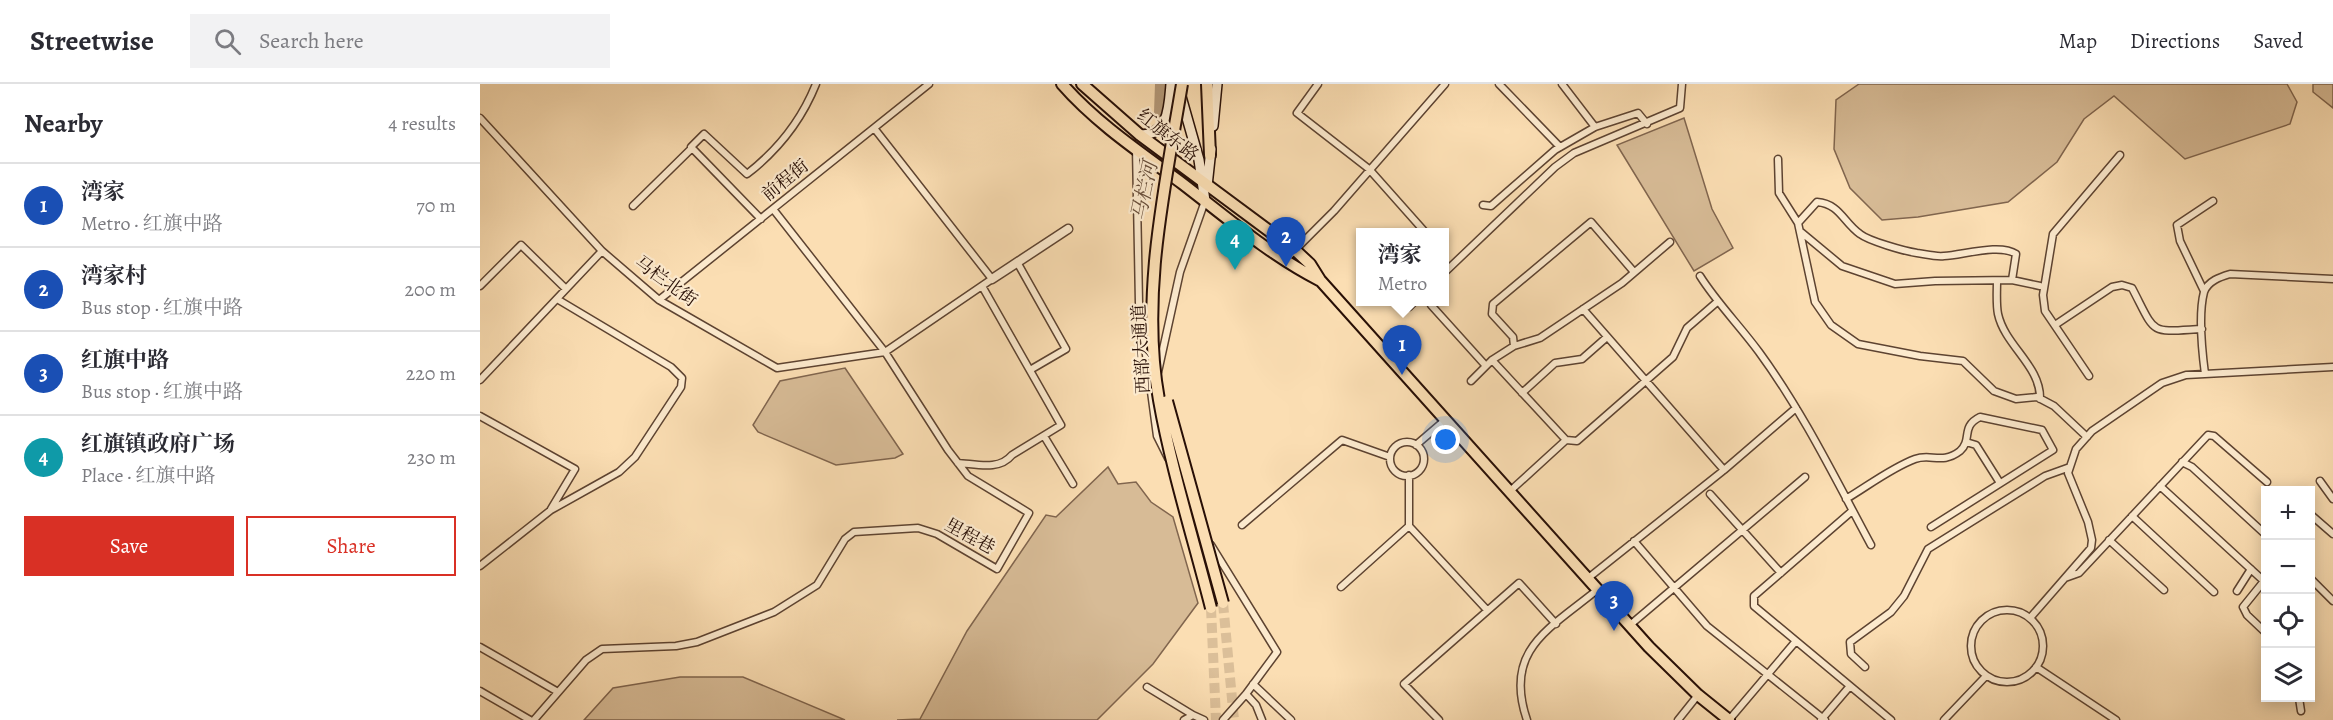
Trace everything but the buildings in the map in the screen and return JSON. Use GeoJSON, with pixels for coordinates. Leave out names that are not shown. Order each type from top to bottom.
{"type":"FeatureCollection","features":[{"type":"Feature","properties":{"kind":"main road","name":"红旗东路"},"geometry":{"type":"LineString","coordinates":[[1062,84],[1088,111],[1138,151],[1286,259],[1320,280]]}},
{"type":"Feature","properties":{"kind":"main road","name":"红旗东路"},"geometry":{"type":"LineString","coordinates":[[1082,84],[1140,135],[1296,250],[1310,264],[1320,280]]}},
{"type":"Feature","properties":{"kind":"main road"},"geometry":{"type":"LineString","coordinates":[[1140,135],[1154,133],[1161,129],[1167,114],[1171,84]]}},
{"type":"Feature","properties":{"kind":"main road"},"geometry":{"type":"LineString","coordinates":[[1180,84],[1193,133],[1205,201]]}},
{"type":"Feature","properties":{"kind":"main road","name":"西部大通道"},"geometry":{"type":"LineString","coordinates":[[1180,84],[1155,256],[1154,337],[1159,400],[1211,608]]}},
{"type":"Feature","properties":{"kind":"main road","name":"西部大通道"},"geometry":{"type":"LineString","coordinates":[[1189,84],[1162,257],[1161,336],[1166,399],[1223,603]]}},
{"type":"Feature","properties":{"kind":"main road"},"geometry":{"type":"LineString","coordinates":[[1206,84],[1210,155]]}},
{"type":"Feature","properties":{"kind":"main road"},"geometry":{"type":"LineString","coordinates":[[1203,183],[1210,155],[1217,84]]}},
{"type":"Feature","properties":{"kind":"main road"},"geometry":{"type":"LineString","coordinates":[[1320,280],[1597,590],[1698,695],[1729,720]]}},
{"type":"Feature","properties":{"kind":"street"},"geometry":{"type":"LineString","coordinates":[[633,206],[704,134],[747,174],[774,150],[806,109],[816,84]]}},
{"type":"Feature","properties":{"kind":"street","name":"前程街"},"geometry":{"type":"LineString","coordinates":[[660,300],[929,84]]}},
{"type":"Feature","properties":{"kind":"street"},"geometry":{"type":"LineString","coordinates":[[1318,84],[1297,113],[1369,169],[1421,228]]}},
{"type":"Feature","properties":{"kind":"street"},"geometry":{"type":"LineString","coordinates":[[1286,259],[1445,84]]}},
{"type":"Feature","properties":{"kind":"street"},"geometry":{"type":"LineString","coordinates":[[1499,84],[1560,147]]}},
{"type":"Feature","properties":{"kind":"street"},"geometry":{"type":"LineString","coordinates":[[1562,84],[1594,127]]}},
{"type":"Feature","properties":{"kind":"street"},"geometry":{"type":"LineString","coordinates":[[1449,268],[1555,167],[1574,153],[1647,124],[1680,108],[1682,84]]}},
{"type":"Feature","properties":{"kind":"street"},"geometry":{"type":"LineString","coordinates":[[1483,205],[1491,206],[1560,147],[1594,127],[1638,113],[1647,124]]}},
{"type":"Feature","properties":{"kind":"street","name":"马栏北街"},"geometry":{"type":"LineString","coordinates":[[480,118],[602,251],[660,300],[777,368],[885,352]]}},
{"type":"Feature","properties":{"kind":"street"},"geometry":{"type":"LineString","coordinates":[[874,128],[992,279]]}},
{"type":"Feature","properties":{"kind":"street"},"geometry":{"type":"LineString","coordinates":[[692,148],[761,219]]}},
{"type":"Feature","properties":{"kind":"street"},"geometry":{"type":"LineString","coordinates":[[1138,151],[1139,303],[1157,436],[1216,555],[1277,652],[1246,694],[1223,720]]}},
{"type":"Feature","properties":{"kind":"street"},"geometry":{"type":"LineString","coordinates":[[2090,376],[2045,311],[2043,295],[2053,234],[2120,155]]}},
{"type":"Feature","properties":{"kind":"street"},"geometry":{"type":"LineString","coordinates":[[1778,159],[1779,193],[1798,223],[1815,302],[1831,325],[1858,344],[1920,356],[1963,361],[1994,391],[2016,399],[2040,399],[2054,406],[2087,437]]}},
{"type":"Feature","properties":{"kind":"street"},"geometry":{"type":"LineString","coordinates":[[1152,399],[1180,272],[1205,201]]}},
{"type":"Feature","properties":{"kind":"street"},"geometry":{"type":"LineString","coordinates":[[2205,374],[2202,329],[2205,291],[2180,242],[2177,225],[2213,201]]}},
{"type":"Feature","properties":{"kind":"street"},"geometry":{"type":"LineString","coordinates":[[1798,223],[1817,202],[1828,203],[1836,208],[1860,235],[1914,253],[1943,256],[1974,251],[2011,250],[2016,255],[2012,280]]}},
{"type":"Feature","properties":{"kind":"street","name":"里程巷"},"geometry":{"type":"LineString","coordinates":[[532,720],[586,660],[602,649],[697,642],[774,612],[817,585],[845,539],[854,532],[918,528],[937,534],[997,569],[1029,513],[968,476],[885,352],[773,209]]}},
{"type":"Feature","properties":{"kind":"street"},"geometry":{"type":"LineString","coordinates":[[1514,346],[1514,337],[1492,314],[1493,304],[1591,222],[1634,272]]}},
{"type":"Feature","properties":{"kind":"street"},"geometry":{"type":"LineString","coordinates":[[885,352],[1068,229]]}},
{"type":"Feature","properties":{"kind":"street"},"geometry":{"type":"LineString","coordinates":[[1801,232],[1842,266],[1895,284],[2012,280],[2040,286]]}},
{"type":"Feature","properties":{"kind":"street"},"geometry":{"type":"LineString","coordinates":[[1471,381],[1489,363],[1514,346],[1540,338],[1582,309],[1634,272],[1670,242]]}},
{"type":"Feature","properties":{"kind":"street"},"geometry":{"type":"LineString","coordinates":[[480,286],[521,245],[566,289]]}},
{"type":"Feature","properties":{"kind":"street"},"geometry":{"type":"LineString","coordinates":[[480,380],[602,251]]}},
{"type":"Feature","properties":{"kind":"street"},"geometry":{"type":"LineString","coordinates":[[1017,262],[1066,349],[1030,370]]}},
{"type":"Feature","properties":{"kind":"street"},"geometry":{"type":"LineString","coordinates":[[2205,291],[2216,278],[2230,274],[2333,279]]}},
{"type":"Feature","properties":{"kind":"street"},"geometry":{"type":"LineString","coordinates":[[1700,276],[1717,303],[1758,351],[1796,408],[1871,545]]}},
{"type":"Feature","properties":{"kind":"street"},"geometry":{"type":"LineString","coordinates":[[1997,281],[1998,315],[2010,340],[2033,372],[2040,387],[2040,399]]}},
{"type":"Feature","properties":{"kind":"street"},"geometry":{"type":"LineString","coordinates":[[958,463],[992,465],[1006,463],[1012,455],[1061,425],[982,285]]}},
{"type":"Feature","properties":{"kind":"street"},"geometry":{"type":"LineString","coordinates":[[2055,325],[2112,287],[2122,285],[2132,288],[2152,327],[2160,331],[2202,329]]}},
{"type":"Feature","properties":{"kind":"street"},"geometry":{"type":"LineString","coordinates":[[480,566],[551,510],[599,484],[635,457],[681,387],[682,378],[671,367],[556,299]]}},
{"type":"Feature","properties":{"kind":"street"},"geometry":{"type":"LineString","coordinates":[[1432,306],[1522,393],[1566,440],[1578,441],[1673,357],[1687,328],[1717,303]]}},
{"type":"Feature","properties":{"kind":"street"},"geometry":{"type":"LineString","coordinates":[[1582,309],[1724,470]]}},
{"type":"Feature","properties":{"kind":"street"},"geometry":{"type":"LineString","coordinates":[[1522,393],[1555,363],[1582,359],[1607,337]]}},
{"type":"Feature","properties":{"kind":"street"},"geometry":{"type":"LineString","coordinates":[[2030,618],[2091,548],[2092,540],[2088,522],[2068,473],[2076,449],[2087,437],[2162,383],[2186,375],[2333,367]]}},
{"type":"Feature","properties":{"kind":"street"},"geometry":{"type":"LineString","coordinates":[[1587,579],[1724,470],[1796,408]]}},
{"type":"Feature","properties":{"kind":"street"},"geometry":{"type":"LineString","coordinates":[[480,416],[575,469],[551,510]]}},
{"type":"Feature","properties":{"kind":"street"},"geometry":{"type":"LineString","coordinates":[[1846,499],[1917,458],[1942,460],[1960,450],[1966,442],[1967,428],[1971,422],[1980,417],[2042,430],[2053,450],[1931,527]]}},
{"type":"Feature","properties":{"kind":"street"},"geometry":{"type":"LineString","coordinates":[[1390,457],[1400,444],[1416,445],[1444,420]]}},
{"type":"Feature","properties":{"kind":"street"},"geometry":{"type":"LineString","coordinates":[[2065,578],[2079,573],[2208,435],[2214,435],[2267,483]]}},
{"type":"Feature","properties":{"kind":"street"},"geometry":{"type":"LineString","coordinates":[[1044,436],[1073,484]]}},
{"type":"Feature","properties":{"kind":"street"},"geometry":{"type":"LineString","coordinates":[[1242,525],[1342,440],[1390,457],[1395,470],[1408,475],[1419,470],[1424,460],[1416,445]]}},
{"type":"Feature","properties":{"kind":"street"},"geometry":{"type":"LineString","coordinates":[[1509,492],[1566,440]]}},
{"type":"Feature","properties":{"kind":"street"},"geometry":{"type":"LineString","coordinates":[[1966,442],[1976,444],[2000,483]]}},
{"type":"Feature","properties":{"kind":"street"},"geometry":{"type":"LineString","coordinates":[[2182,462],[2192,467],[2261,532]]}},
{"type":"Feature","properties":{"kind":"street"},"geometry":{"type":"LineString","coordinates":[[1865,667],[1851,654],[1850,642],[1891,612],[1904,596],[1928,549],[2045,476],[2070,467]]}},
{"type":"Feature","properties":{"kind":"street"},"geometry":{"type":"LineString","coordinates":[[1408,475],[1408,526],[1487,610]]}},
{"type":"Feature","properties":{"kind":"street"},"geometry":{"type":"LineString","coordinates":[[1630,625],[1676,589],[1805,477]]}},
{"type":"Feature","properties":{"kind":"street"},"geometry":{"type":"LineString","coordinates":[[2320,481],[2333,499]]}},
{"type":"Feature","properties":{"kind":"street"},"geometry":{"type":"LineString","coordinates":[[2160,486],[2261,578]]}},
{"type":"Feature","properties":{"kind":"street"},"geometry":{"type":"LineString","coordinates":[[1710,494],[1781,573]]}},
{"type":"Feature","properties":{"kind":"street"},"geometry":{"type":"LineString","coordinates":[[1852,511],[1754,596],[1754,606],[1891,720]]}},
{"type":"Feature","properties":{"kind":"street"},"geometry":{"type":"LineString","coordinates":[[2132,516],[2214,592]]}},
{"type":"Feature","properties":{"kind":"street"},"geometry":{"type":"LineString","coordinates":[[2315,518],[2333,534]]}},
{"type":"Feature","properties":{"kind":"street"},"geometry":{"type":"LineString","coordinates":[[1341,587],[1408,526]]}},
{"type":"Feature","properties":{"kind":"street"},"geometry":{"type":"LineString","coordinates":[[1634,540],[1707,626],[1822,719],[1850,686]]}},
{"type":"Feature","properties":{"kind":"street"},"geometry":{"type":"LineString","coordinates":[[2109,540],[2164,590]]}},
{"type":"Feature","properties":{"kind":"street"},"geometry":{"type":"LineString","coordinates":[[2237,591],[2251,569]]}},
{"type":"Feature","properties":{"kind":"street"},"geometry":{"type":"LineString","coordinates":[[1439,720],[1404,684],[1520,582],[1556,624]]}},
{"type":"Feature","properties":{"kind":"street"},"geometry":{"type":"LineString","coordinates":[[2315,583],[2333,601]]}},
{"type":"Feature","properties":{"kind":"street"},"geometry":{"type":"LineString","coordinates":[[2261,587],[2243,607],[2247,615],[2261,629]]}},
{"type":"Feature","properties":{"kind":"street"},"geometry":{"type":"LineString","coordinates":[[1526,720],[1521,699],[1520,670],[1534,644],[1597,590]]}},
{"type":"Feature","properties":{"kind":"street"},"geometry":{"type":"LineString","coordinates":[[1997,611],[2020,612],[2030,618],[2043,639],[2043,652],[2036,667],[2021,680],[2009,682],[1986,676],[1972,657],[1970,646],[1978,624],[1997,611]]}},
{"type":"Feature","properties":{"kind":"street"},"geometry":{"type":"LineString","coordinates":[[1729,720],[1796,641]]}},
{"type":"Feature","properties":{"kind":"street"},"geometry":{"type":"LineString","coordinates":[[480,646],[558,692]]}},
{"type":"Feature","properties":{"kind":"street"},"geometry":{"type":"LineString","coordinates":[[2036,667],[2116,720]]}},
{"type":"Feature","properties":{"kind":"street"},"geometry":{"type":"LineString","coordinates":[[1944,720],[1986,676]]}},
{"type":"Feature","properties":{"kind":"street"},"geometry":{"type":"LineString","coordinates":[[1253,684],[1291,720]]}},
{"type":"Feature","properties":{"kind":"street"},"geometry":{"type":"LineString","coordinates":[[1147,687],[1204,720]]}},
{"type":"Feature","properties":{"kind":"street"},"geometry":{"type":"LineString","coordinates":[[480,691],[532,720]]}},
{"type":"Feature","properties":{"kind":"street"},"geometry":{"type":"LineString","coordinates":[[1246,694],[1256,705],[1262,720]]}},
{"type":"Feature","properties":{"kind":"street"},"geometry":{"type":"LineString","coordinates":[[1678,720],[1698,695]]}},
{"type":"Feature","properties":{"kind":"street"},"geometry":{"type":"LineString","coordinates":[[2300,702],[2301,711]]}},
{"type":"Feature","properties":{"kind":"street"},"geometry":{"type":"LineString","coordinates":[[1184,720],[1193,715]]}},
{"type":"Feature","properties":{"kind":"shaded area"},"geometry":{"type":"Polygon","coordinates":[[[1859,84],[2287,84],[2297,102],[2290,124],[2185,159],[2114,96],[2084,119],[2057,162],[2008,202],[1918,217],[1882,220],[1850,188],[1834,149],[1836,100],[1859,84]]]}},
{"type":"Feature","properties":{"kind":"shaded area"},"geometry":{"type":"Polygon","coordinates":[[[2313,84],[2333,84],[2333,108],[2313,92],[2313,84]]]}},
{"type":"Feature","properties":{"kind":"shaded area"},"geometry":{"type":"Polygon","coordinates":[[[1684,118],[1712,209],[1733,248],[1694,271],[1617,145],[1684,118]]]}},
{"type":"Feature","properties":{"kind":"shaded area"},"geometry":{"type":"Polygon","coordinates":[[[845,368],[903,454],[895,458],[836,465],[758,432],[753,425],[780,381],[845,368]]]}},
{"type":"Feature","properties":{"kind":"shaded area"},"geometry":{"type":"Polygon","coordinates":[[[1108,467],[1118,484],[1136,482],[1151,502],[1173,517],[1198,603],[1153,664],[1097,720],[897,720],[920,719],[967,631],[1046,515],[1056,517],[1108,467]]]}},
{"type":"Feature","properties":{"kind":"shaded area"},"geometry":{"type":"Polygon","coordinates":[[[680,677],[743,677],[845,720],[584,720],[613,688],[680,677]]]}},
{"type":"Feature","properties":{"kind":"waterway","name":"马栏河"},"geometry":{"type":"LineString","coordinates":[[1162,84],[1161,113],[1170,125],[1171,141]]}},
{"type":"Feature","properties":{"kind":"tunnel"},"geometry":{"type":"LineString","coordinates":[[1223,603],[1234,720]]}},
{"type":"Feature","properties":{"kind":"tunnel"},"geometry":{"type":"LineString","coordinates":[[1211,608],[1216,720]]}},
{"type":"Feature","properties":{"kind":"place","name":"湾家村"},"geometry":{"type":"Point","coordinates":[1286,267]}},
{"type":"Feature","properties":{"kind":"place","name":"红旗镇政府广场"},"geometry":{"type":"Point","coordinates":[1235,270]}},
{"type":"Feature","properties":{"kind":"place","name":"湾家"},"geometry":{"type":"Point","coordinates":[1402,375]}},
{"type":"Feature","properties":{"kind":"place","name":"红旗中路"},"geometry":{"type":"Point","coordinates":[1614,631]}}]}
